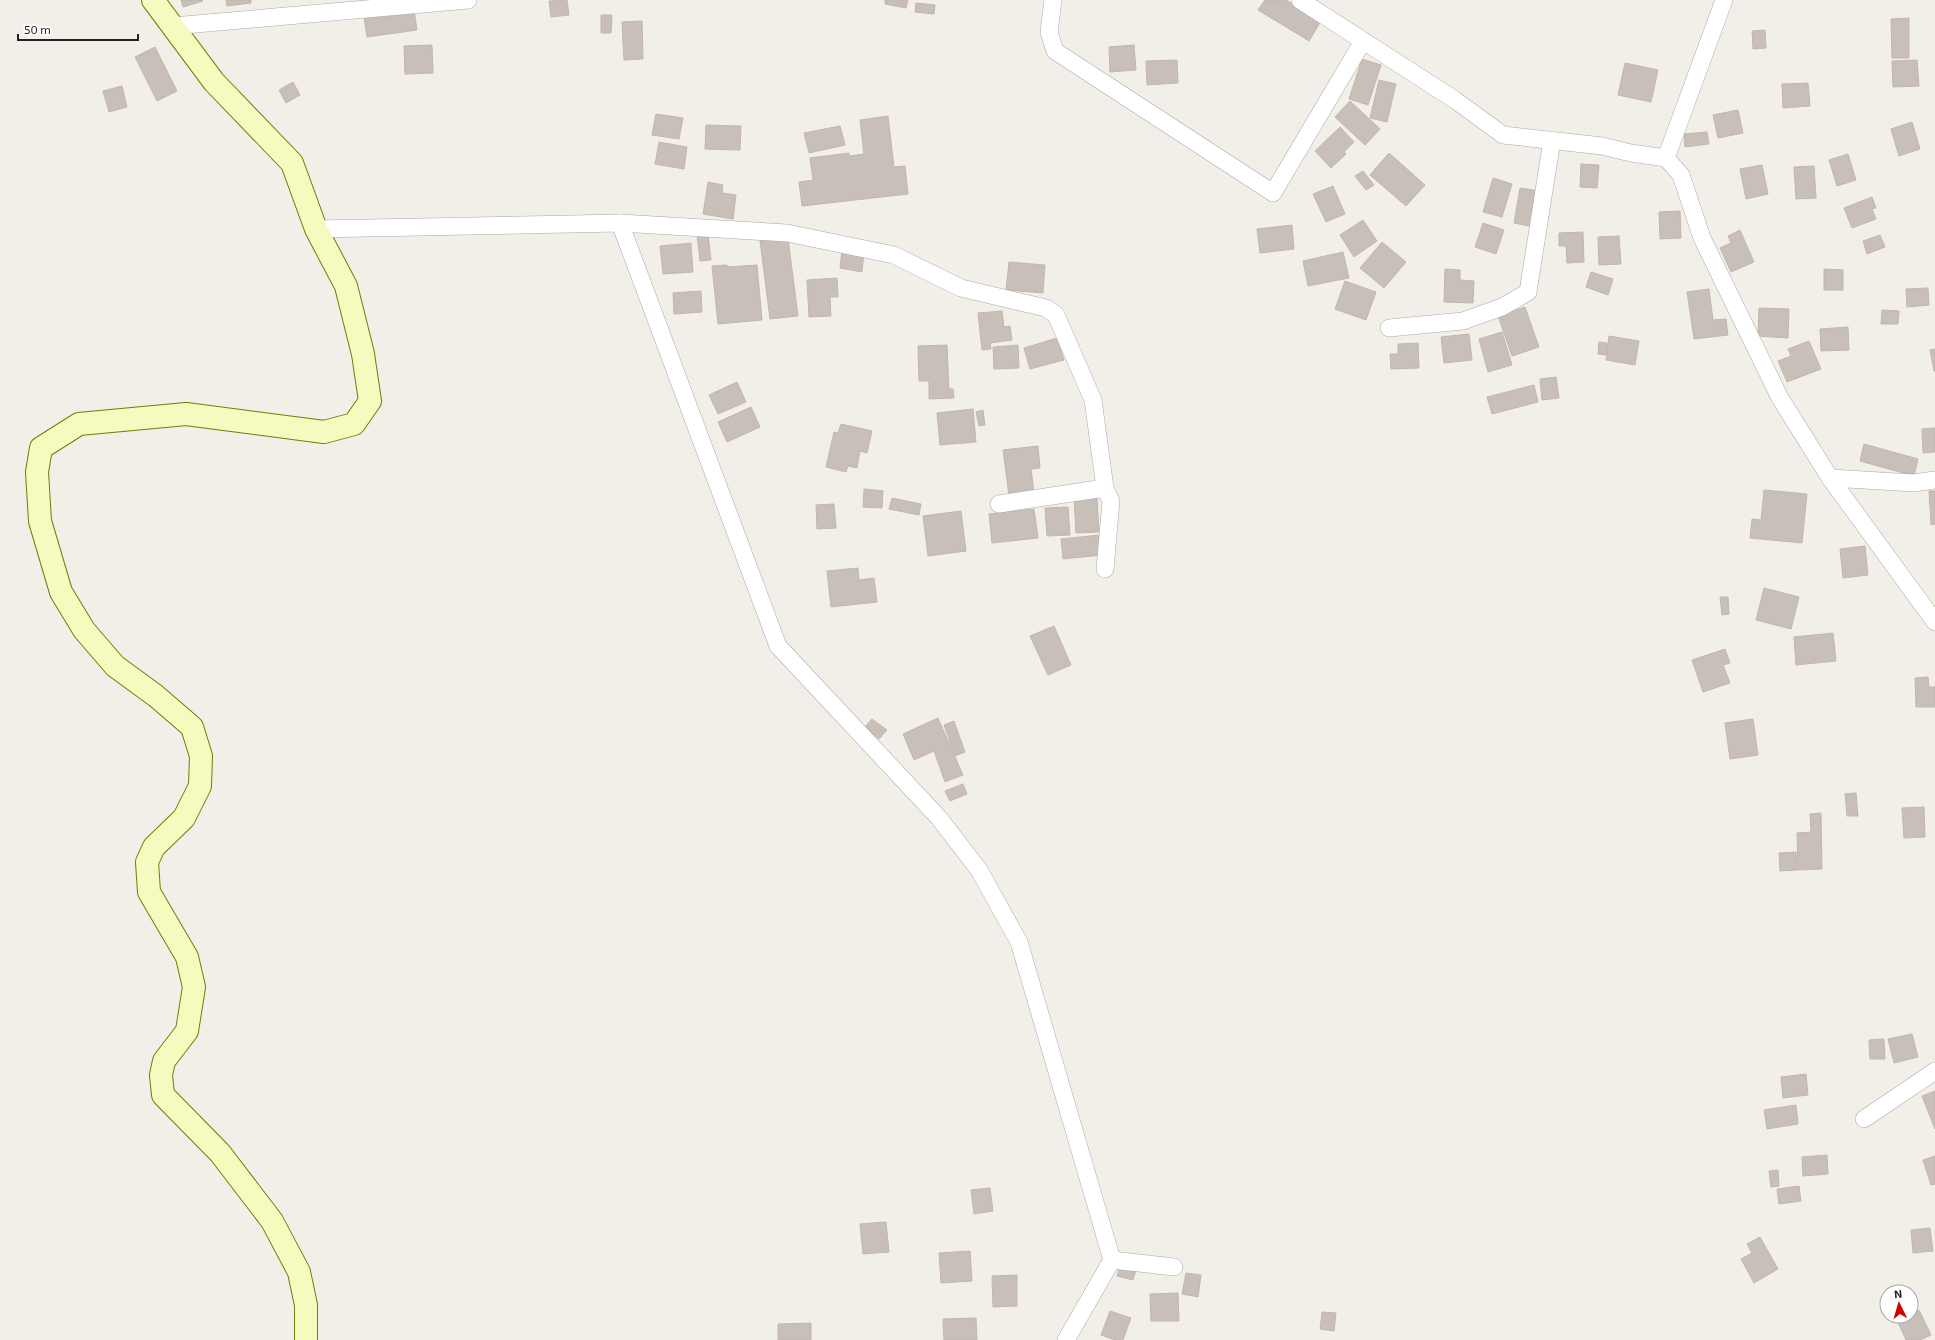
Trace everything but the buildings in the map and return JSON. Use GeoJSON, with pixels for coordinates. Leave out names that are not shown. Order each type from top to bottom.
{"type":"FeatureCollection","features":[{"type":"Feature","properties":{"kind":"main road"},"geometry":{"type":"LineString","coordinates":[[153,0],[214,82],[292,162],[316,229],[346,286],[363,354],[370,401],[354,424],[324,432],[186,414],[79,424],[41,448],[37,472],[40,521],[61,592],[84,630],[115,666],[156,696],[192,727],[201,756],[200,786],[184,818],[154,847],[147,862],[150,892],[187,957],[194,987],[187,1031],[164,1061],[161,1075],[163,1095],[220,1153],[272,1221],[299,1272],[306,1305],[306,1340]]}},
{"type":"Feature","properties":{"kind":"street"},"geometry":{"type":"LineString","coordinates":[[173,26],[468,0]]}},
{"type":"Feature","properties":{"kind":"street"},"geometry":{"type":"LineString","coordinates":[[1053,0],[1049,32],[1055,51],[1273,193],[1363,41]]}},
{"type":"Feature","properties":{"kind":"street"},"geometry":{"type":"LineString","coordinates":[[1300,0],[1455,100],[1503,135],[1602,146],[1631,153],[1666,158],[1681,175],[1702,238],[1780,398],[1830,478],[1935,622]]}},
{"type":"Feature","properties":{"kind":"street"},"geometry":{"type":"LineString","coordinates":[[1666,158],[1724,0]]}},
{"type":"Feature","properties":{"kind":"street"},"geometry":{"type":"LineString","coordinates":[[1389,328],[1463,321],[1502,306],[1528,292],[1552,140]]}},
{"type":"Feature","properties":{"kind":"street"},"geometry":{"type":"LineString","coordinates":[[620,223],[778,646],[939,818],[979,870],[1019,942],[1112,1260],[1066,1340]]}},
{"type":"Feature","properties":{"kind":"street"},"geometry":{"type":"LineString","coordinates":[[316,229],[620,223],[787,233],[894,255],[962,288],[1046,308],[1056,315],[1094,400],[1105,488],[1111,501],[1105,569]]}},
{"type":"Feature","properties":{"kind":"street"},"geometry":{"type":"LineString","coordinates":[[1830,478],[1914,483],[1935,480]]}},
{"type":"Feature","properties":{"kind":"street"},"geometry":{"type":"LineString","coordinates":[[999,504],[1105,488]]}},
{"type":"Feature","properties":{"kind":"street"},"geometry":{"type":"LineString","coordinates":[[1864,1119],[1935,1071]]}},
{"type":"Feature","properties":{"kind":"street"},"geometry":{"type":"LineString","coordinates":[[1112,1260],[1174,1268]]}}]}
